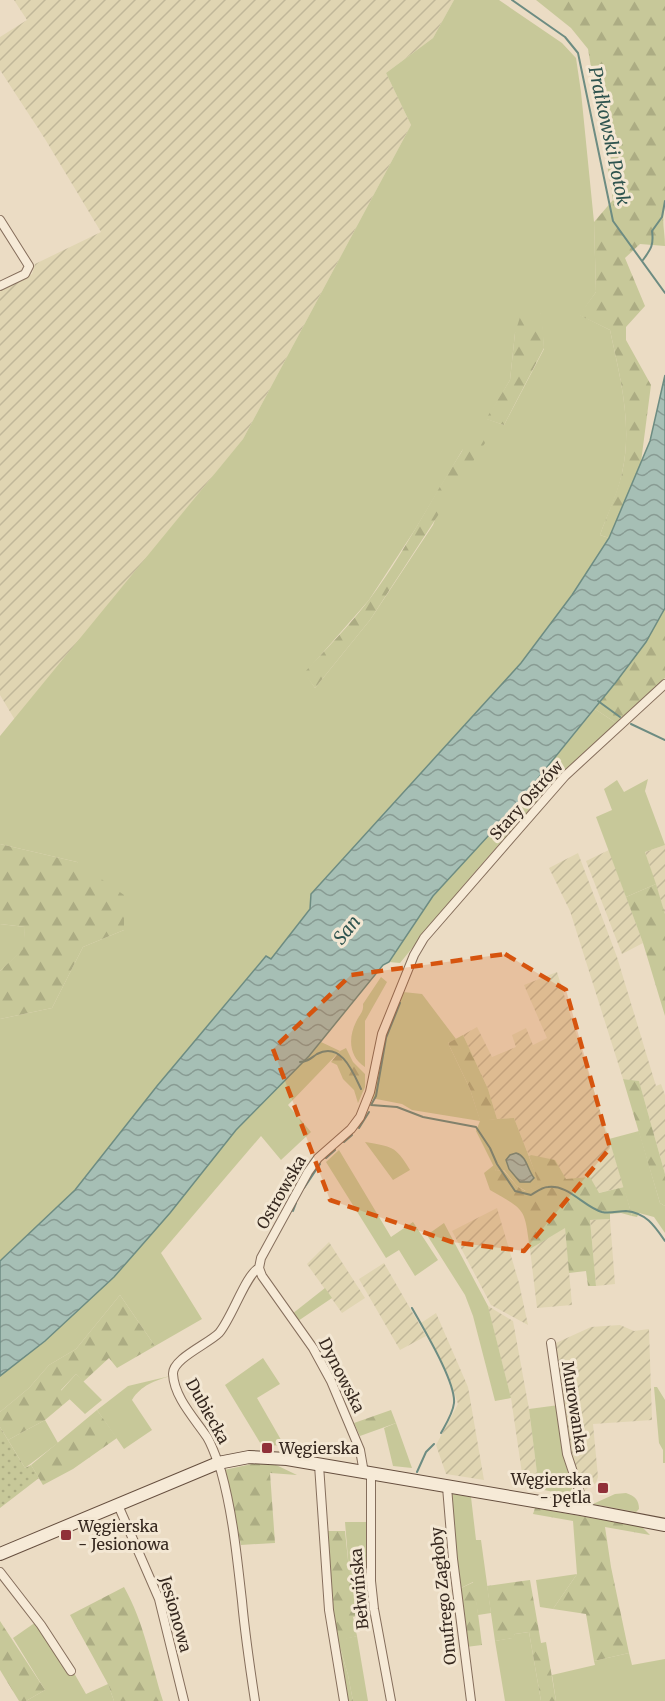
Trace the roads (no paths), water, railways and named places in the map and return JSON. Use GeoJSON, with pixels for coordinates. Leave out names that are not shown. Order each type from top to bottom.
{"type":"FeatureCollection","features":[{"type":"Feature","properties":{"kind":"main road"},"geometry":{"type":"LineString","coordinates":[[0,1554],[218,1463],[262,1457],[581,1509],[665,1526]]}},
{"type":"Feature","properties":{"kind":"street"},"geometry":{"type":"LineString","coordinates":[[0,220],[29,266],[25,274],[0,286]]}},
{"type":"Feature","properties":{"kind":"street","name":"Stary Ostrów"},"geometry":{"type":"LineString","coordinates":[[420,946],[443,915],[565,777],[665,684]]}},
{"type":"Feature","properties":{"kind":"street","name":"Ostrowska"},"geometry":{"type":"LineString","coordinates":[[172,1373],[182,1359],[218,1333],[234,1310],[253,1271],[259,1268],[267,1247],[308,1172],[318,1158],[351,1129],[360,1117],[370,1092],[382,1034],[420,946]]}},
{"type":"Feature","properties":{"kind":"street","name":"Dynowska"},"geometry":{"type":"LineString","coordinates":[[259,1268],[270,1290],[309,1342],[331,1381],[367,1473]]}},
{"type":"Feature","properties":{"kind":"street","name":"Murowanka"},"geometry":{"type":"LineString","coordinates":[[551,1343],[567,1454],[583,1502],[581,1509]]}},
{"type":"Feature","properties":{"kind":"street","name":"Dubiecka"},"geometry":{"type":"LineString","coordinates":[[172,1373],[181,1397],[209,1440],[226,1491],[235,1542],[255,1701]]}},
{"type":"Feature","properties":{"kind":"street"},"geometry":{"type":"LineString","coordinates":[[319,1465],[328,1610],[344,1701]]}},
{"type":"Feature","properties":{"kind":"street","name":"Bełwińska"},"geometry":{"type":"LineString","coordinates":[[367,1473],[371,1581],[391,1701]]}},
{"type":"Feature","properties":{"kind":"street","name":"Onufrego Zagłoby"},"geometry":{"type":"LineString","coordinates":[[447,1487],[453,1559],[471,1701]]}},
{"type":"Feature","properties":{"kind":"street","name":"Jesionowa"},"geometry":{"type":"LineString","coordinates":[[118,1504],[159,1599],[184,1701]]}},
{"type":"Feature","properties":{"kind":"street"},"geometry":{"type":"LineString","coordinates":[[0,1572],[41,1625],[71,1671]]}},
{"type":"Feature","properties":{"kind":"water","name":"San"},"geometry":{"type":"Polygon","coordinates":[[[665,375],[665,608],[646,642],[513,809],[433,896],[389,962],[383,965],[309,1056],[236,1130],[170,1213],[114,1277],[45,1341],[0,1376],[0,1261],[75,1190],[157,1086],[266,956],[271,959],[310,909],[311,894],[521,663],[572,595],[609,538],[650,441],[665,375]]]}},
{"type":"Feature","properties":{"kind":"water"},"geometry":{"type":"Polygon","coordinates":[[[516,1153],[525,1160],[534,1178],[530,1182],[520,1182],[509,1169],[506,1160],[510,1155],[516,1153]]]}},
{"type":"Feature","properties":{"kind":"waterway","name":"Prałkowski Potok"},"geometry":{"type":"LineString","coordinates":[[512,0],[565,37],[578,53],[613,221],[665,293]]}},
{"type":"Feature","properties":{"kind":"waterway"},"geometry":{"type":"LineString","coordinates":[[643,260],[651,247],[652,231],[662,217],[665,201]]}},
{"type":"Feature","properties":{"kind":"waterway"},"geometry":{"type":"LineString","coordinates":[[598,701],[620,717]]}},
{"type":"Feature","properties":{"kind":"waterway"},"geometry":{"type":"LineString","coordinates":[[631,724],[665,740]]}},
{"type":"Feature","properties":{"kind":"waterway"},"geometry":{"type":"LineString","coordinates":[[400,1003],[386,1038],[376,1096],[371,1105],[397,1107],[423,1117],[476,1127],[515,1191],[531,1195],[544,1188],[555,1187],[569,1192],[602,1212],[633,1212],[649,1221],[665,1241]]}},
{"type":"Feature","properties":{"kind":"waterway"},"geometry":{"type":"LineString","coordinates":[[300,1062],[307,1061],[325,1051],[333,1052],[345,1060],[361,1089]]}},
{"type":"Feature","properties":{"kind":"waterway"},"geometry":{"type":"LineString","coordinates":[[359,1128],[369,1112]]}},
{"type":"Feature","properties":{"kind":"waterway"},"geometry":{"type":"LineString","coordinates":[[344,1142],[352,1135]]}},
{"type":"Feature","properties":{"kind":"waterway"},"geometry":{"type":"LineString","coordinates":[[326,1158],[335,1150]]}},
{"type":"Feature","properties":{"kind":"waterway"},"geometry":{"type":"LineString","coordinates":[[304,1188],[320,1164]]}},
{"type":"Feature","properties":{"kind":"waterway"},"geometry":{"type":"LineString","coordinates":[[293,1211],[296,1203]]}},
{"type":"Feature","properties":{"kind":"waterway"},"geometry":{"type":"LineString","coordinates":[[412,1308],[438,1355],[453,1394],[452,1411],[441,1433]]}},
{"type":"Feature","properties":{"kind":"waterway"},"geometry":{"type":"LineString","coordinates":[[417,1472],[426,1452],[434,1444]]}},
{"type":"Feature","properties":{"kind":"place","name":"Węgierska"},"geometry":{"type":"Point","coordinates":[267,1448]}},
{"type":"Feature","properties":{"kind":"place","name":"Węgierska - pętla"},"geometry":{"type":"Point","coordinates":[603,1488]}},
{"type":"Feature","properties":{"kind":"place","name":"Węgierska - Jesionowa"},"geometry":{"type":"Point","coordinates":[66,1535]}}]}
